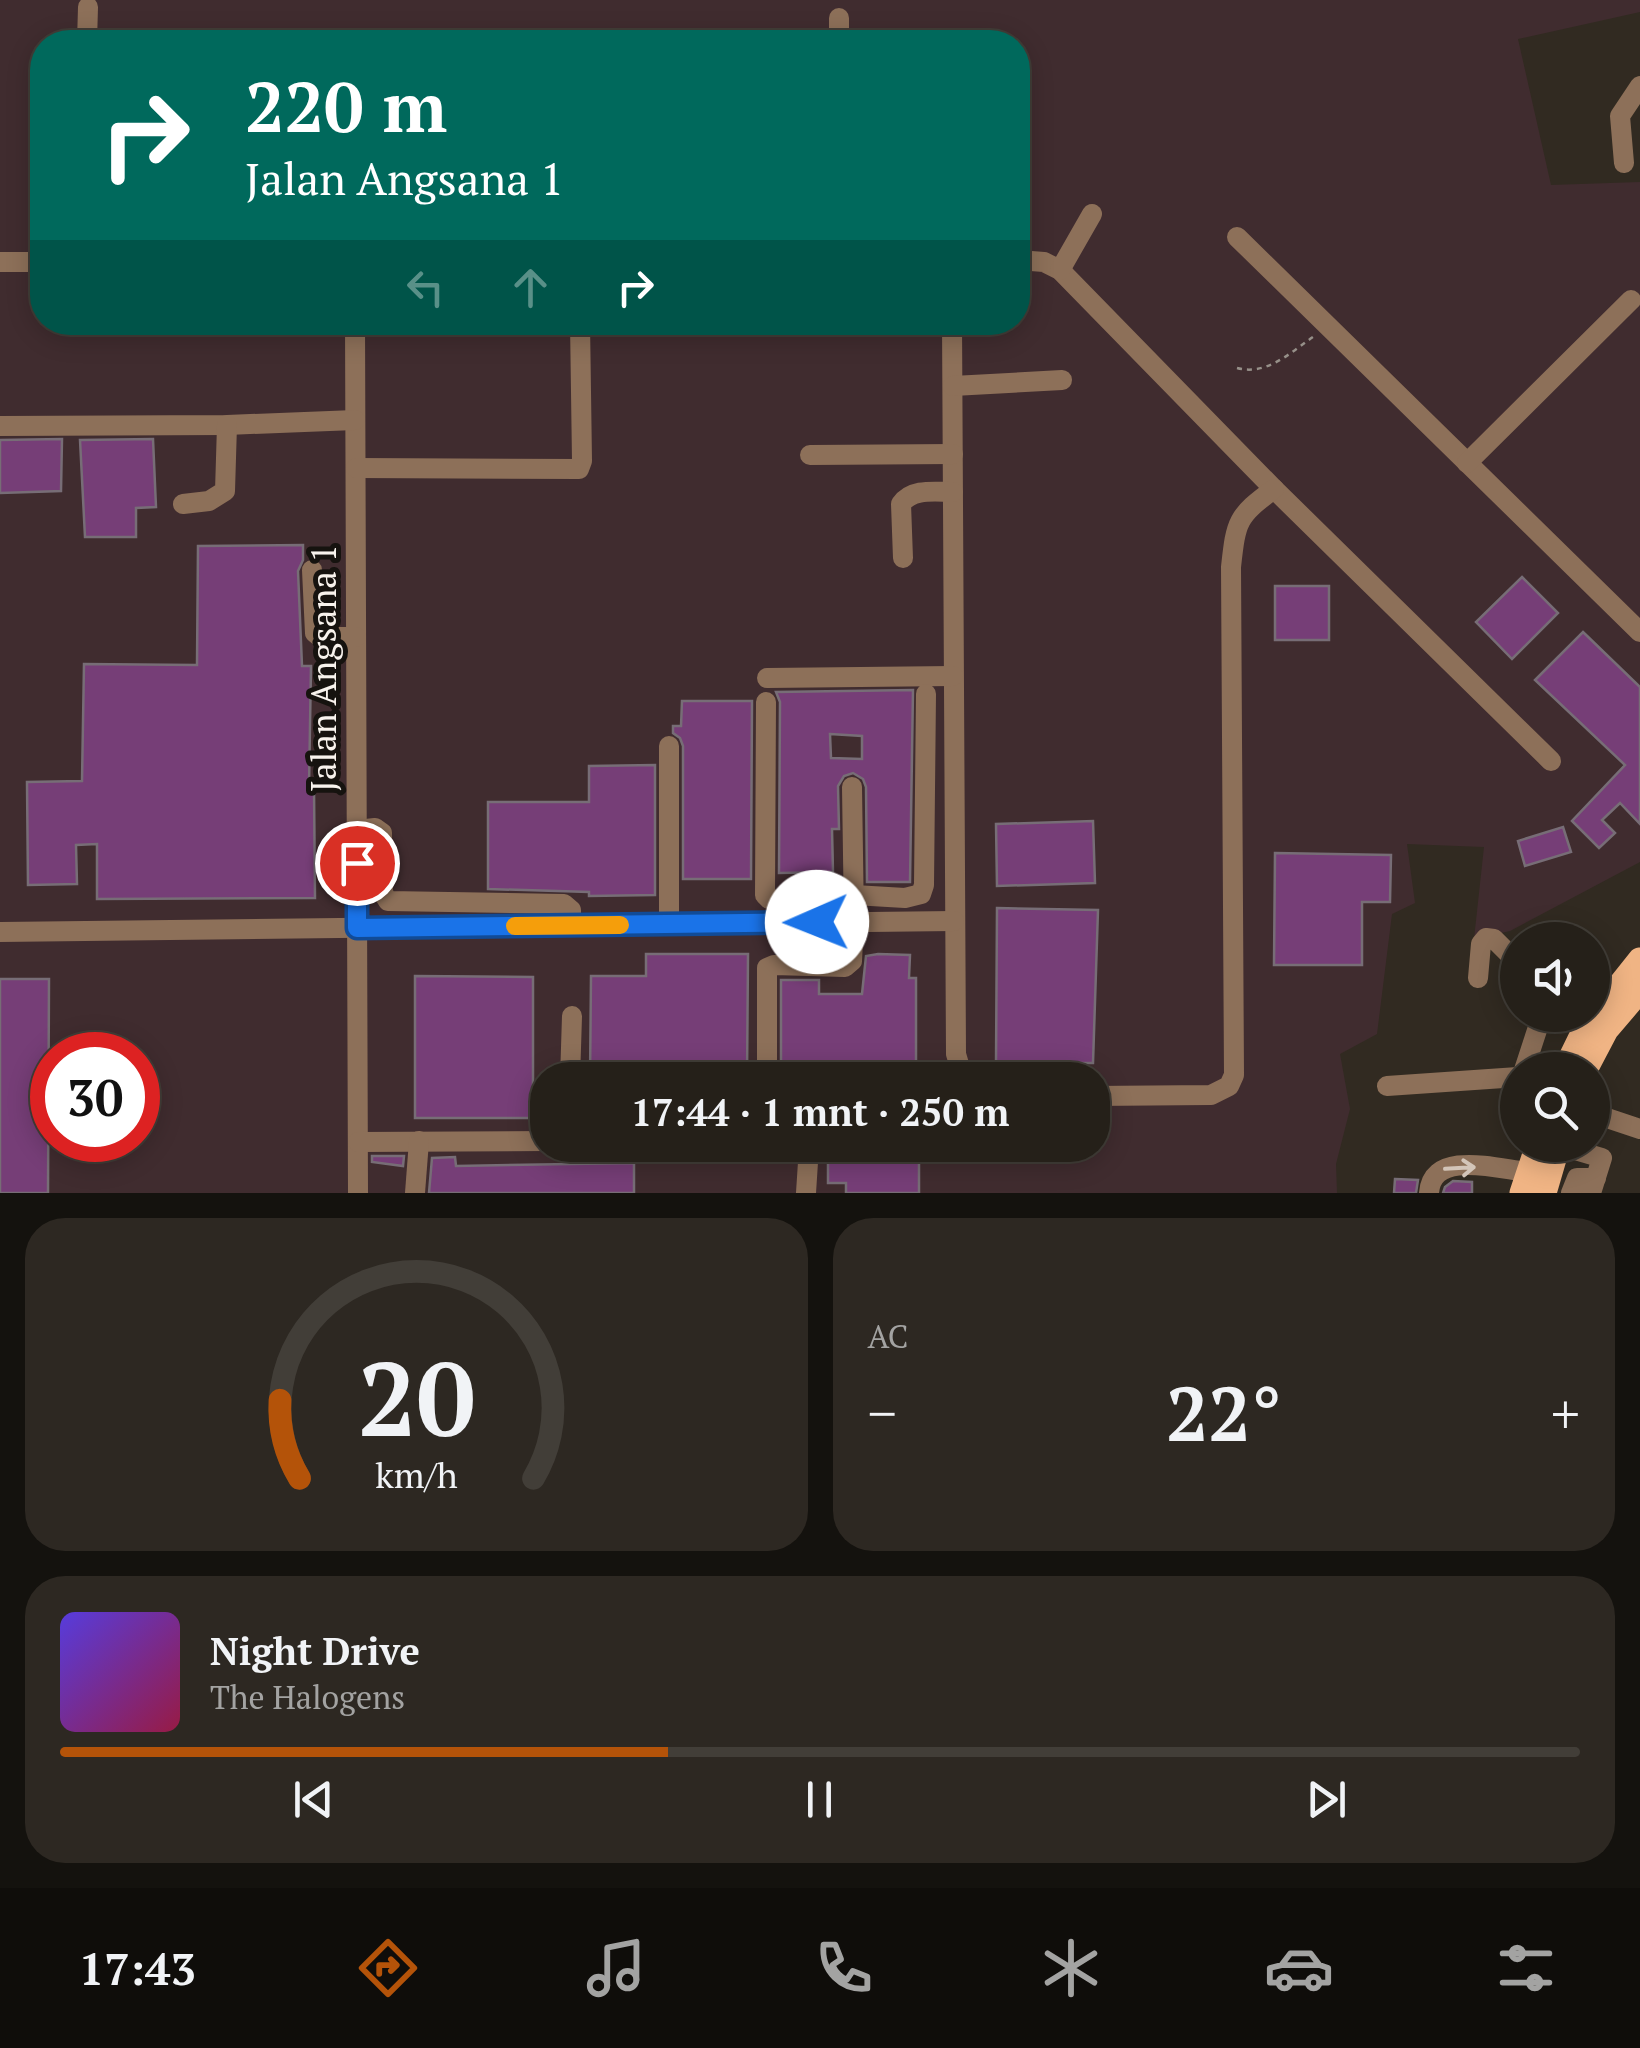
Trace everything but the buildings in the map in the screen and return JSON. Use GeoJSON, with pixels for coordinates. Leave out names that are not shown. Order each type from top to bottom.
{"type":"FeatureCollection","features":[{"type":"Feature","properties":{"kind":"main road"},"geometry":{"type":"LineString","coordinates":[[1610,990],[1640,960]]}},
{"type":"Feature","properties":{"kind":"main road"},"geometry":{"type":"LineString","coordinates":[[1594,1052],[1606,1030],[1640,990]]}},
{"type":"Feature","properties":{"kind":"main road"},"geometry":{"type":"LineString","coordinates":[[1531,1186],[1547,1162]]}},
{"type":"Feature","properties":{"kind":"street"},"geometry":{"type":"LineString","coordinates":[[87,30],[88,7]]}},
{"type":"Feature","properties":{"kind":"street"},"geometry":{"type":"LineString","coordinates":[[838,30],[839,18]]}},
{"type":"Feature","properties":{"kind":"street"},"geometry":{"type":"LineString","coordinates":[[1624,163],[1620,116],[1640,86]]}},
{"type":"Feature","properties":{"kind":"street"},"geometry":{"type":"LineString","coordinates":[[1060,270],[1092,214]]}},
{"type":"Feature","properties":{"kind":"street"},"geometry":{"type":"LineString","coordinates":[[1236,238],[1640,632]]}},
{"type":"Feature","properties":{"kind":"street"},"geometry":{"type":"LineString","coordinates":[[1030,261],[1044,262],[1060,270],[1274,489],[1551,760]]}},
{"type":"Feature","properties":{"kind":"street"},"geometry":{"type":"LineString","coordinates":[[0,262],[30,262]]}},
{"type":"Feature","properties":{"kind":"street"},"geometry":{"type":"LineString","coordinates":[[1468,463],[1631,300]]}},
{"type":"Feature","properties":{"kind":"street","name":"Jalan Angsana 1"},"geometry":{"type":"LineString","coordinates":[[355,335],[358,1193]]}},
{"type":"Feature","properties":{"kind":"street"},"geometry":{"type":"LineString","coordinates":[[356,468],[579,469],[580,335]]}},
{"type":"Feature","properties":{"kind":"street"},"geometry":{"type":"LineString","coordinates":[[952,335],[954,921],[956,1054],[960,1062]]}},
{"type":"Feature","properties":{"kind":"street"},"geometry":{"type":"LineString","coordinates":[[953,386],[1062,380]]}},
{"type":"Feature","properties":{"kind":"street"},"geometry":{"type":"LineString","coordinates":[[0,426],[355,420]]}},
{"type":"Feature","properties":{"kind":"street"},"geometry":{"type":"LineString","coordinates":[[183,504],[209,501],[225,491],[227,425]]}},
{"type":"Feature","properties":{"kind":"street"},"geometry":{"type":"LineString","coordinates":[[810,455],[953,454]]}},
{"type":"Feature","properties":{"kind":"street"},"geometry":{"type":"LineString","coordinates":[[1110,1096],[1212,1095],[1229,1086],[1234,1076],[1231,568],[1240,518],[1274,489]]}},
{"type":"Feature","properties":{"kind":"street"},"geometry":{"type":"LineString","coordinates":[[904,558],[904,499],[911,494],[953,492]]}},
{"type":"Feature","properties":{"kind":"street"},"geometry":{"type":"LineString","coordinates":[[312,570],[315,633],[320,637],[356,636]]}},
{"type":"Feature","properties":{"kind":"street"},"geometry":{"type":"LineString","coordinates":[[767,678],[953,676]]}},
{"type":"Feature","properties":{"kind":"street"},"geometry":{"type":"LineString","coordinates":[[0,932],[668,924],[854,907],[921,894],[926,694]]}},
{"type":"Feature","properties":{"kind":"street"},"geometry":{"type":"LineString","coordinates":[[766,702],[765,895],[769,899],[954,921]]}},
{"type":"Feature","properties":{"kind":"street"},"geometry":{"type":"LineString","coordinates":[[668,924],[669,746]]}},
{"type":"Feature","properties":{"kind":"street"},"geometry":{"type":"LineString","coordinates":[[767,1061],[767,968],[850,965],[854,954],[852,787]]}},
{"type":"Feature","properties":{"kind":"street"},"geometry":{"type":"LineString","coordinates":[[356,830],[375,828],[382,833],[383,893],[388,901],[564,904],[571,910],[571,925]]}},
{"type":"Feature","properties":{"kind":"street"},"geometry":{"type":"LineString","coordinates":[[1478,978],[1481,944],[1486,938],[1500,945]]}},
{"type":"Feature","properties":{"kind":"street"},"geometry":{"type":"LineString","coordinates":[[571,1062],[572,1016]]}},
{"type":"Feature","properties":{"kind":"street"},"geometry":{"type":"LineString","coordinates":[[1388,1086],[1500,1079]]}},
{"type":"Feature","properties":{"kind":"street"},"geometry":{"type":"LineString","coordinates":[[1610,1119],[1640,1130]]}},
{"type":"Feature","properties":{"kind":"street"},"geometry":{"type":"LineString","coordinates":[[415,1193],[419,1141]]}},
{"type":"Feature","properties":{"kind":"street"},"geometry":{"type":"LineString","coordinates":[[358,1142],[530,1142]]}},
{"type":"Feature","properties":{"kind":"street"},"geometry":{"type":"LineString","coordinates":[[806,1193],[808,1162]]}},
{"type":"Feature","properties":{"kind":"street"},"geometry":{"type":"LineString","coordinates":[[1571,1193],[1577,1178],[1593,1186],[1601,1162]]}},
{"type":"Feature","properties":{"kind":"street"},"geometry":{"type":"LineString","coordinates":[[1429,1193],[1436,1172],[1453,1165],[1531,1186]]}},
{"type":"Feature","properties":{"kind":"path"},"geometry":{"type":"LineString","coordinates":[[1237,368],[1250,372],[1275,364],[1327,328]]}},
{"type":"Feature","properties":{"kind":"shaded area"},"geometry":{"type":"Polygon","coordinates":[[[0,0],[1640,0],[1640,12],[1518,39],[1551,185],[1640,182],[1640,862],[1527,922],[1500,922],[1500,933],[1474,939],[1484,847],[1407,844],[1415,903],[1392,914],[1377,1034],[1340,1054],[1350,1109],[1336,1164],[1337,1193],[0,1193],[0,0]]]}},
{"type":"Feature","properties":{"kind":"slow traffic"},"geometry":{"type":"LineString","coordinates":[[515,926],[620,925]]}},
{"type":"Feature","properties":{"kind":"route"},"geometry":{"type":"LineString","coordinates":[[357,863],[357,928],[817,922]]}}]}
